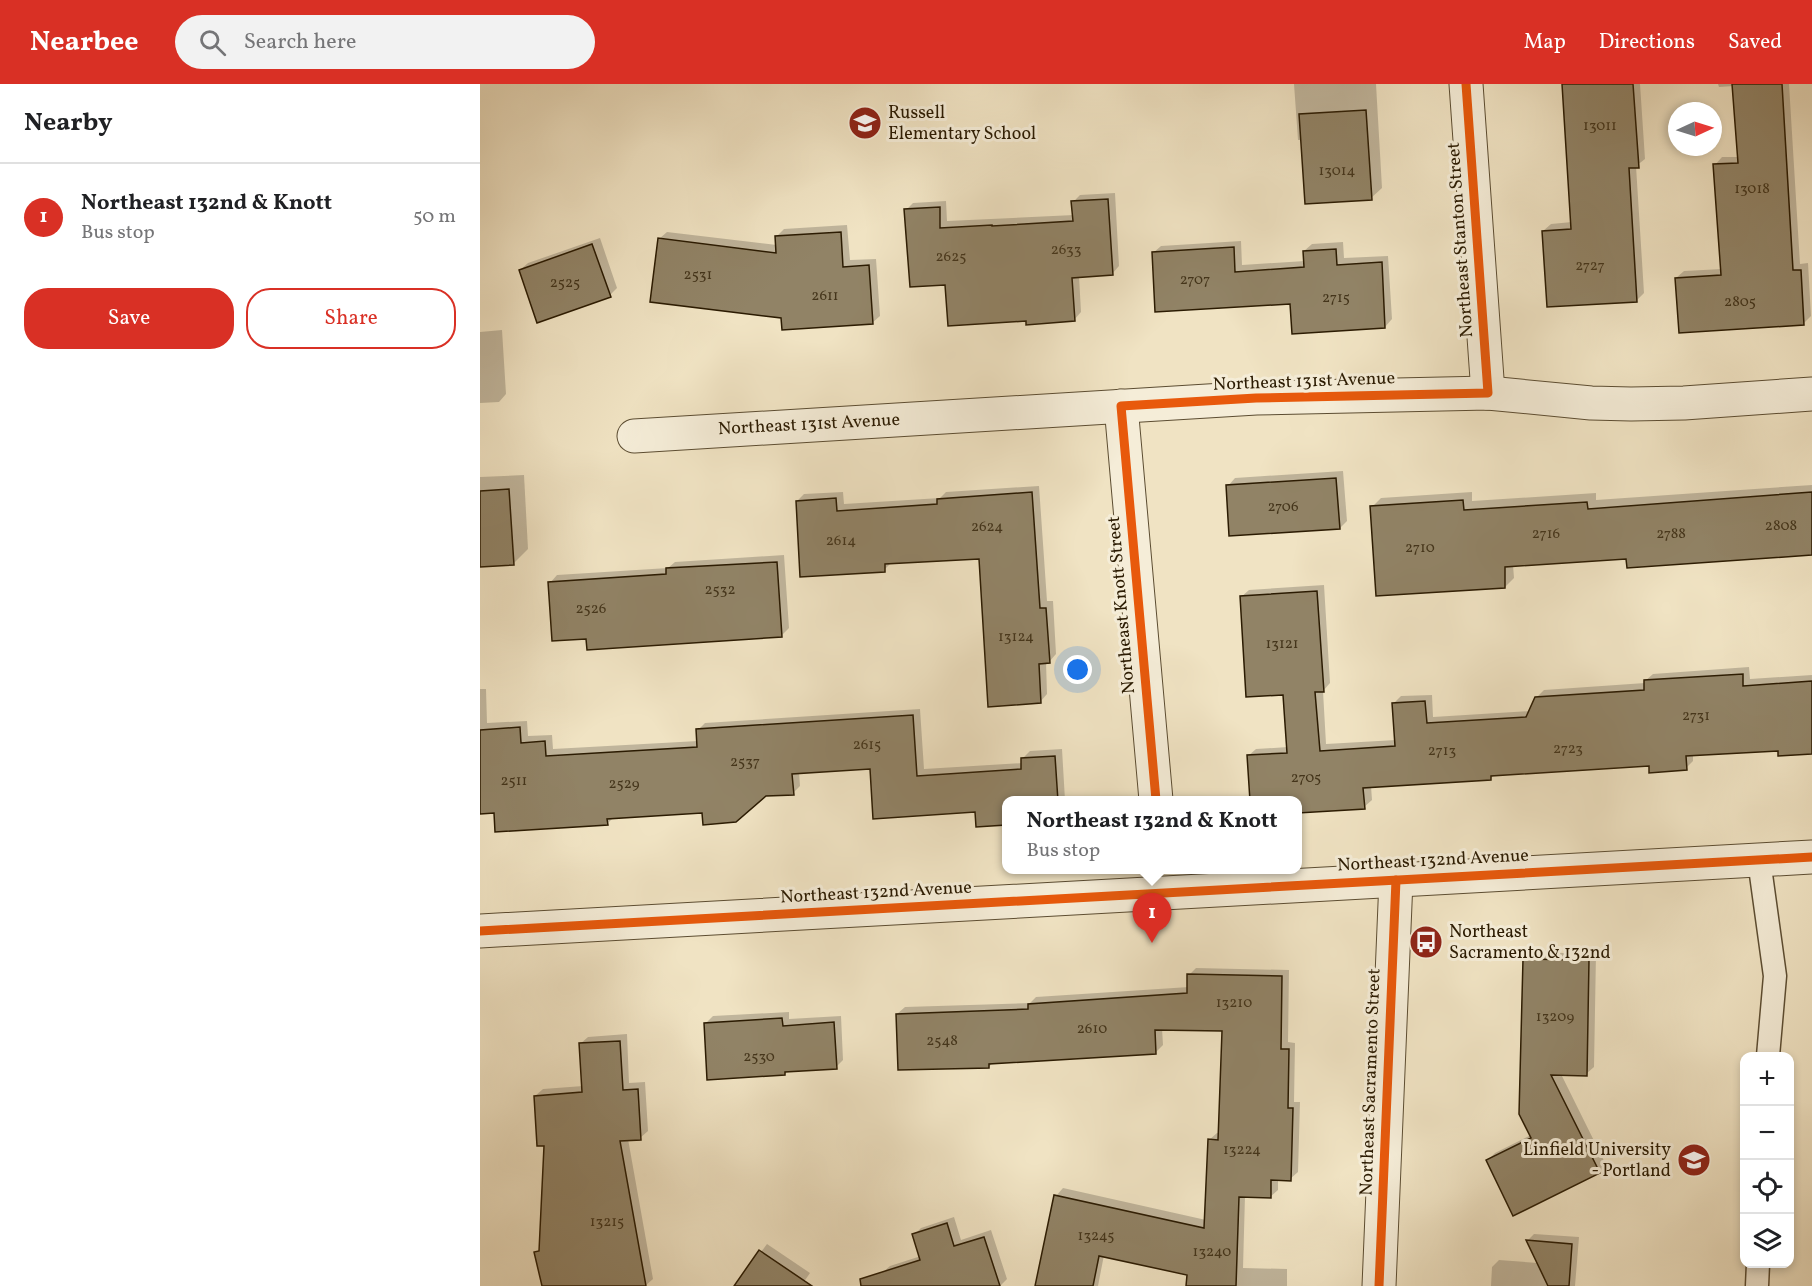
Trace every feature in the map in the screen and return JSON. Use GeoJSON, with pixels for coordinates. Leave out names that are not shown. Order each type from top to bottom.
{"type":"FeatureCollection","features":[{"type":"Feature","properties":{"kind":"street","name":"Northeast Stanton Street"},"geometry":{"type":"LineString","coordinates":[[1466,84],[1488,393]]}},
{"type":"Feature","properties":{"kind":"street","name":"Northeast 131st Avenue"},"geometry":{"type":"LineString","coordinates":[[634,435],[1256,398],[1488,393],[1591,403],[1631,404],[1684,403],[1812,394]]}},
{"type":"Feature","properties":{"kind":"street","name":"Northeast Knott Street"},"geometry":{"type":"LineString","coordinates":[[1121,406],[1156,796]]}},
{"type":"Feature","properties":{"kind":"street","name":"Northeast 132nd Avenue"},"geometry":{"type":"LineString","coordinates":[[480,931],[1163,882],[1396,880],[1812,857]]}},
{"type":"Feature","properties":{"kind":"street","name":"Northeast Sacramento Street"},"geometry":{"type":"LineString","coordinates":[[1379,1286],[1396,880]]}},
{"type":"Feature","properties":{"kind":"lane"},"geometry":{"type":"LineString","coordinates":[[1760,860],[1775,976],[1768,1052]]}},
{"type":"Feature","properties":{"kind":"lane"},"geometry":{"type":"LineString","coordinates":[[1757,1286],[1758,1268]]}},
{"type":"Feature","properties":{"kind":"building"},"geometry":{"type":"Polygon","coordinates":[[[1562,84],[1633,84],[1639,168],[1629,168],[1637,302],[1547,307],[1542,231],[1571,229],[1562,84]]]}},
{"type":"Feature","properties":{"kind":"building"},"geometry":{"type":"Polygon","coordinates":[[[1732,84],[1782,84],[1793,270],[1801,270],[1804,325],[1679,333],[1675,278],[1721,275],[1713,164],[1738,163],[1732,84]]]}},
{"type":"Feature","properties":{"kind":"building"},"geometry":{"type":"Polygon","coordinates":[[[1366,110],[1372,200],[1305,204],[1299,114],[1366,110]]]}},
{"type":"Feature","properties":{"kind":"building"},"geometry":{"type":"Polygon","coordinates":[[[1108,199],[1113,275],[1072,278],[1075,321],[1026,325],[1026,321],[948,326],[945,285],[910,287],[904,209],[940,207],[940,228],[992,226],[1073,221],[1071,201],[1108,199]]]}},
{"type":"Feature","properties":{"kind":"building"},"geometry":{"type":"Polygon","coordinates":[[[841,232],[843,267],[869,265],[873,324],[782,330],[781,318],[650,302],[658,238],[776,253],[775,236],[841,232]]]}},
{"type":"Feature","properties":{"kind":"building"},"geometry":{"type":"Polygon","coordinates":[[[592,244],[611,297],[537,323],[519,270],[592,244]]]}},
{"type":"Feature","properties":{"kind":"building"},"geometry":{"type":"Polygon","coordinates":[[[1234,247],[1235,272],[1304,267],[1303,251],[1336,249],[1337,265],[1382,262],[1385,328],[1292,334],[1290,304],[1155,312],[1152,252],[1234,247]]]}},
{"type":"Feature","properties":{"kind":"building"},"geometry":{"type":"Polygon","coordinates":[[[1336,478],[1340,529],[1229,536],[1226,485],[1336,478]]]}},
{"type":"Feature","properties":{"kind":"building"},"geometry":{"type":"Polygon","coordinates":[[[509,489],[514,565],[480,567],[480,491],[509,489]]]}},
{"type":"Feature","properties":{"kind":"building"},"geometry":{"type":"Polygon","coordinates":[[[1032,492],[1040,608],[1046,608],[1050,663],[1039,664],[1041,703],[988,707],[979,559],[885,564],[885,572],[800,577],[796,501],[836,498],[837,511],[937,504],[937,499],[1032,492]]]}},
{"type":"Feature","properties":{"kind":"building"},"geometry":{"type":"Polygon","coordinates":[[[1812,492],[1812,555],[1627,568],[1626,559],[1505,567],[1505,588],[1376,596],[1370,506],[1463,500],[1464,510],[1587,502],[1588,509],[1812,492]]]}},
{"type":"Feature","properties":{"kind":"building"},"geometry":{"type":"Polygon","coordinates":[[[777,562],[782,637],[587,650],[586,639],[552,641],[548,582],[666,574],[666,568],[777,562]]]}},
{"type":"Feature","properties":{"kind":"building"},"geometry":{"type":"Polygon","coordinates":[[[1317,591],[1324,692],[1315,692],[1320,751],[1395,746],[1392,703],[1425,701],[1427,723],[1526,717],[1535,697],[1644,690],[1644,680],[1743,674],[1743,686],[1812,681],[1812,754],[1778,756],[1778,751],[1686,756],[1687,770],[1649,773],[1649,766],[1491,776],[1491,780],[1363,788],[1365,809],[1302,813],[1302,796],[1250,796],[1247,755],[1287,753],[1283,695],[1246,697],[1240,596],[1317,591]]]}},
{"type":"Feature","properties":{"kind":"building"},"geometry":{"type":"Polygon","coordinates":[[[913,715],[917,776],[1021,769],[1021,758],[1055,756],[1058,796],[1002,796],[1002,825],[976,827],[975,812],[873,819],[870,769],[792,774],[794,795],[766,796],[736,822],[703,825],[702,813],[607,819],[608,825],[495,832],[494,813],[480,814],[480,730],[520,727],[521,743],[545,741],[546,756],[697,747],[696,729],[913,715]]]}},
{"type":"Feature","properties":{"kind":"building"},"geometry":{"type":"Polygon","coordinates":[[[1523,959],[1589,960],[1587,1076],[1551,1075],[1600,1173],[1513,1216],[1486,1160],[1531,1138],[1519,1114],[1523,959]]]}},
{"type":"Feature","properties":{"kind":"building"},"geometry":{"type":"Polygon","coordinates":[[[1187,974],[1282,976],[1281,1049],[1289,1049],[1288,1108],[1293,1108],[1291,1181],[1271,1180],[1271,1198],[1239,1197],[1236,1286],[1186,1286],[1187,1275],[1099,1256],[1093,1286],[1035,1286],[1054,1195],[1204,1228],[1208,1139],[1218,1140],[1222,1031],[1155,1030],[1156,1054],[989,1064],[989,1068],[898,1070],[896,1014],[1028,1009],[1028,1004],[1187,993],[1187,974]]]}},
{"type":"Feature","properties":{"kind":"building"},"geometry":{"type":"Polygon","coordinates":[[[782,1018],[783,1026],[834,1022],[837,1069],[707,1080],[704,1023],[782,1018]]]}},
{"type":"Feature","properties":{"kind":"building"},"geometry":{"type":"Polygon","coordinates":[[[620,1041],[623,1090],[638,1089],[641,1140],[620,1141],[646,1286],[542,1286],[534,1252],[539,1251],[544,1146],[537,1146],[534,1096],[582,1092],[579,1043],[620,1041]]]}},
{"type":"Feature","properties":{"kind":"building"},"geometry":{"type":"Polygon","coordinates":[[[947,1223],[954,1246],[984,1237],[1000,1286],[861,1286],[860,1279],[920,1260],[912,1234],[947,1223]]]}},
{"type":"Feature","properties":{"kind":"building"},"geometry":{"type":"Polygon","coordinates":[[[1526,1240],[1572,1244],[1569,1286],[1548,1286],[1526,1240]]]}},
{"type":"Feature","properties":{"kind":"building"},"geometry":{"type":"Polygon","coordinates":[[[759,1250],[812,1286],[734,1286],[759,1250]]]}},
{"type":"Feature","properties":{"kind":"cycle path"},"geometry":{"type":"LineString","coordinates":[[1156,796],[1121,406],[1256,398],[1488,393],[1466,84]]}},
{"type":"Feature","properties":{"kind":"cycle path"},"geometry":{"type":"LineString","coordinates":[[480,931],[1812,857]]}},
{"type":"Feature","properties":{"kind":"cycle path"},"geometry":{"type":"LineString","coordinates":[[1379,1286],[1396,880]]}},
{"type":"Feature","properties":{"kind":"place","name":"Russell Elementary School"},"geometry":{"type":"Point","coordinates":[865,123]}},
{"type":"Feature","properties":{"kind":"place","name":"Northeast Sacramento & 132nd"},"geometry":{"type":"Point","coordinates":[1426,942]}},
{"type":"Feature","properties":{"kind":"place","name":"Northeast 132nd & Knott"},"geometry":{"type":"Point","coordinates":[1152,943]}},
{"type":"Feature","properties":{"kind":"place","name":"Linfield University - Portland"},"geometry":{"type":"Point","coordinates":[1694,1160]}}]}
